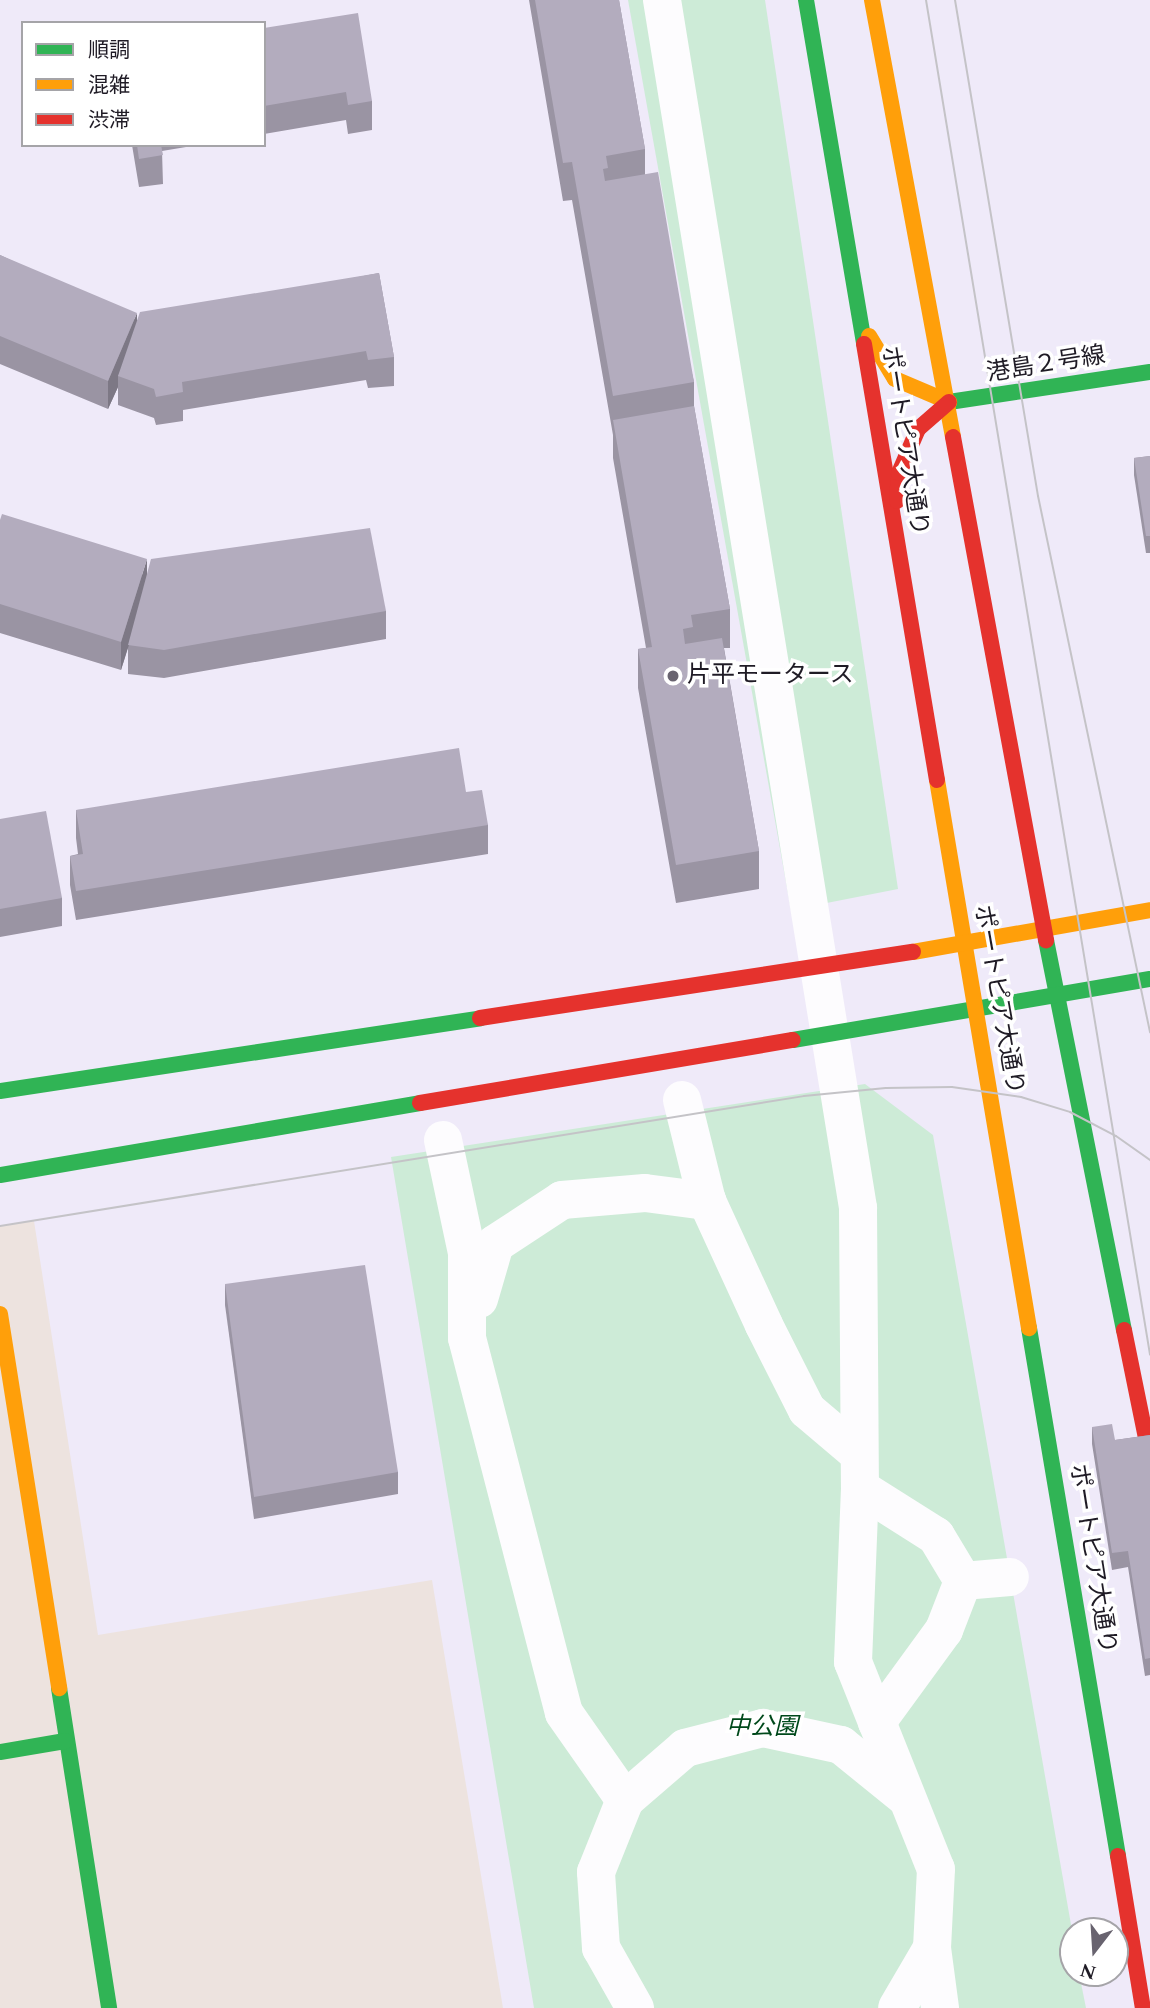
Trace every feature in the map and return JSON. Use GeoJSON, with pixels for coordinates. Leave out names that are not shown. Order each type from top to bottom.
{"type":"FeatureCollection","features":[{"type":"Feature","properties":{"kind":"street"},"geometry":{"type":"LineString","coordinates":[[662,0],[798,859],[858,1208],[859,1471],[853,1662],[904,1796],[936,1869],[932,1948],[940,2008]]}},
{"type":"Feature","properties":{"kind":"street","name":"ポートピア大通り"},"geometry":{"type":"LineString","coordinates":[[806,0],[1143,2008]]}},
{"type":"Feature","properties":{"kind":"street","name":"ポートピア大通り"},"geometry":{"type":"LineString","coordinates":[[872,0],[949,402],[1056,994],[1150,1458]]}},
{"type":"Feature","properties":{"kind":"street"},"geometry":{"type":"LineString","coordinates":[[861,321],[895,379],[949,402],[918,429],[908,451],[899,473],[895,528]]}},
{"type":"Feature","properties":{"kind":"street","name":"港島２号線"},"geometry":{"type":"LineString","coordinates":[[949,402],[1150,372]]}},
{"type":"Feature","properties":{"kind":"street"},"geometry":{"type":"LineString","coordinates":[[0,1091],[964,944],[1150,910]]}},
{"type":"Feature","properties":{"kind":"street"},"geometry":{"type":"LineString","coordinates":[[0,1175],[1150,979]]}},
{"type":"Feature","properties":{"kind":"street"},"geometry":{"type":"LineString","coordinates":[[682,1100],[707,1201],[807,1410],[859,1471],[936,1536],[963,1581]]}},
{"type":"Feature","properties":{"kind":"street"},"geometry":{"type":"LineString","coordinates":[[443,1140],[467,1253],[467,1338],[564,1713],[625,1800]]}},
{"type":"Feature","properties":{"kind":"street"},"geometry":{"type":"LineString","coordinates":[[467,1338],[495,1244],[562,1200],[645,1193],[707,1201]]}},
{"type":"Feature","properties":{"kind":"street"},"geometry":{"type":"LineString","coordinates":[[0,1314],[65,1741],[110,2008]]}},
{"type":"Feature","properties":{"kind":"street"},"geometry":{"type":"LineString","coordinates":[[963,1581],[1010,1577]]}},
{"type":"Feature","properties":{"kind":"street"},"geometry":{"type":"LineString","coordinates":[[877,1722],[944,1630],[963,1581]]}},
{"type":"Feature","properties":{"kind":"street"},"geometry":{"type":"LineString","coordinates":[[635,2008],[601,1948],[596,1872],[625,1800],[685,1748],[763,1728],[841,1745],[904,1796]]}},
{"type":"Feature","properties":{"kind":"street"},"geometry":{"type":"LineString","coordinates":[[0,1752],[65,1741]]}},
{"type":"Feature","properties":{"kind":"street"},"geometry":{"type":"LineString","coordinates":[[897,2008],[932,1948]]}},
{"type":"Feature","properties":{"kind":"shaded area"},"geometry":{"type":"Polygon","coordinates":[[[34,1221],[98,1635],[432,1580],[503,2008],[0,2008],[0,1226],[34,1221]]]}},
{"type":"Feature","properties":{"kind":"green space"},"geometry":{"type":"Polygon","coordinates":[[[628,0],[765,0],[898,889],[791,910],[628,0]]]}},
{"type":"Feature","properties":{"kind":"green space","name":"中公園"},"geometry":{"type":"Polygon","coordinates":[[[865,1084],[933,1135],[1070,1917],[1059,1917],[1059,1987],[1082,1987],[1086,2008],[534,2008],[391,1157],[865,1084]]]}},
{"type":"Feature","properties":{"kind":"building"},"geometry":{"type":"Polygon","coordinates":[[[535,0],[619,0],[645,149],[606,156],[608,168],[603,169],[605,181],[658,172],[694,382],[613,396],[572,162],[563,163],[535,0]]]}},
{"type":"Feature","properties":{"kind":"building"},"geometry":{"type":"Polygon","coordinates":[[[358,13],[372,101],[348,105],[346,92],[266,106],[266,28],[358,13]]]}},
{"type":"Feature","properties":{"kind":"building"},"geometry":{"type":"Polygon","coordinates":[[[137,147],[161,147],[163,155],[139,159],[137,147]]]}},
{"type":"Feature","properties":{"kind":"building"},"geometry":{"type":"Polygon","coordinates":[[[0,255],[137,313],[108,381],[0,336],[0,255]]]}},
{"type":"Feature","properties":{"kind":"building"},"geometry":{"type":"Polygon","coordinates":[[[379,273],[394,357],[368,360],[366,351],[182,382],[183,392],[156,397],[154,389],[118,376],[140,312],[379,273]]]}},
{"type":"Feature","properties":{"kind":"building"},"geometry":{"type":"Polygon","coordinates":[[[694,406],[730,609],[691,615],[693,627],[683,629],[685,644],[722,638],[759,851],[676,865],[638,649],[652,647],[613,420],[694,406]]]}},
{"type":"Feature","properties":{"kind":"building"},"geometry":{"type":"Polygon","coordinates":[[[1150,456],[1150,536],[1146,536],[1134,458],[1150,456]]]}},
{"type":"Feature","properties":{"kind":"building"},"geometry":{"type":"Polygon","coordinates":[[[2,514],[147,559],[121,642],[0,604],[2,514]]]}},
{"type":"Feature","properties":{"kind":"building"},"geometry":{"type":"Polygon","coordinates":[[[370,528],[386,611],[164,650],[128,645],[151,559],[370,528]]]}},
{"type":"Feature","properties":{"kind":"building"},"geometry":{"type":"Polygon","coordinates":[[[459,748],[466,792],[482,790],[488,825],[76,891],[70,856],[83,854],[76,810],[459,748]]]}},
{"type":"Feature","properties":{"kind":"building"},"geometry":{"type":"Polygon","coordinates":[[[46,811],[62,898],[0,909],[0,819],[46,811]]]}},
{"type":"Feature","properties":{"kind":"building"},"geometry":{"type":"Polygon","coordinates":[[[365,1265],[398,1472],[254,1497],[225,1284],[365,1265]]]}},
{"type":"Feature","properties":{"kind":"building"},"geometry":{"type":"Polygon","coordinates":[[[1112,1424],[1115,1440],[1150,1435],[1150,1658],[1145,1659],[1128,1551],[1112,1553],[1092,1427],[1112,1424]]]}},
{"type":"Feature","properties":{"kind":"tram line"},"geometry":{"type":"LineString","coordinates":[[926,0],[1150,1355]]}},
{"type":"Feature","properties":{"kind":"tram line"},"geometry":{"type":"LineString","coordinates":[[955,0],[1038,496],[1150,1032]]}},
{"type":"Feature","properties":{"kind":"tram line"},"geometry":{"type":"LineString","coordinates":[[0,1226],[804,1096],[886,1088],[952,1087],[1021,1097],[1070,1112],[1116,1136],[1150,1160]]}},
{"type":"Feature","properties":{"kind":"traffic: fast"},"geometry":{"type":"LineString","coordinates":[[806,0],[864,344]]}},
{"type":"Feature","properties":{"kind":"traffic: fast"},"geometry":{"type":"LineString","coordinates":[[949,402],[1150,372]]}},
{"type":"Feature","properties":{"kind":"traffic: fast"},"geometry":{"type":"LineString","coordinates":[[1046,940],[1124,1330]]}},
{"type":"Feature","properties":{"kind":"traffic: fast"},"geometry":{"type":"LineString","coordinates":[[793,1040],[1150,979]]}},
{"type":"Feature","properties":{"kind":"traffic: fast"},"geometry":{"type":"LineString","coordinates":[[0,1091],[480,1018]]}},
{"type":"Feature","properties":{"kind":"traffic: fast"},"geometry":{"type":"LineString","coordinates":[[0,1175],[420,1103]]}},
{"type":"Feature","properties":{"kind":"traffic: fast"},"geometry":{"type":"LineString","coordinates":[[1029,1328],[1118,1856]]}},
{"type":"Feature","properties":{"kind":"traffic: fast"},"geometry":{"type":"LineString","coordinates":[[59,1688],[109,2008]]}},
{"type":"Feature","properties":{"kind":"traffic: fast"},"geometry":{"type":"LineString","coordinates":[[0,1752],[65,1741]]}},
{"type":"Feature","properties":{"kind":"traffic: slow"},"geometry":{"type":"LineString","coordinates":[[872,0],[953,437]]}},
{"type":"Feature","properties":{"kind":"traffic: slow"},"geometry":{"type":"LineString","coordinates":[[869,336],[895,379],[949,402]]}},
{"type":"Feature","properties":{"kind":"traffic: slow"},"geometry":{"type":"LineString","coordinates":[[937,780],[1029,1328]]}},
{"type":"Feature","properties":{"kind":"traffic: slow"},"geometry":{"type":"LineString","coordinates":[[913,952],[1150,910]]}},
{"type":"Feature","properties":{"kind":"traffic: slow"},"geometry":{"type":"LineString","coordinates":[[0,1314],[59,1688]]}},
{"type":"Feature","properties":{"kind":"traffic: jam"},"geometry":{"type":"LineString","coordinates":[[864,344],[937,780]]}},
{"type":"Feature","properties":{"kind":"traffic: jam"},"geometry":{"type":"LineString","coordinates":[[897,501],[899,473],[918,429],[949,402]]}},
{"type":"Feature","properties":{"kind":"traffic: jam"},"geometry":{"type":"LineString","coordinates":[[953,437],[1046,940]]}},
{"type":"Feature","properties":{"kind":"traffic: jam"},"geometry":{"type":"LineString","coordinates":[[480,1018],[913,952]]}},
{"type":"Feature","properties":{"kind":"traffic: jam"},"geometry":{"type":"LineString","coordinates":[[420,1103],[793,1040]]}},
{"type":"Feature","properties":{"kind":"traffic: jam"},"geometry":{"type":"LineString","coordinates":[[1124,1330],[1150,1458]]}},
{"type":"Feature","properties":{"kind":"traffic: jam"},"geometry":{"type":"LineString","coordinates":[[1118,1856],[1143,2008]]}},
{"type":"Feature","properties":{"kind":"place","name":"片平モータース"},"geometry":{"type":"Point","coordinates":[673,676]}}]}
